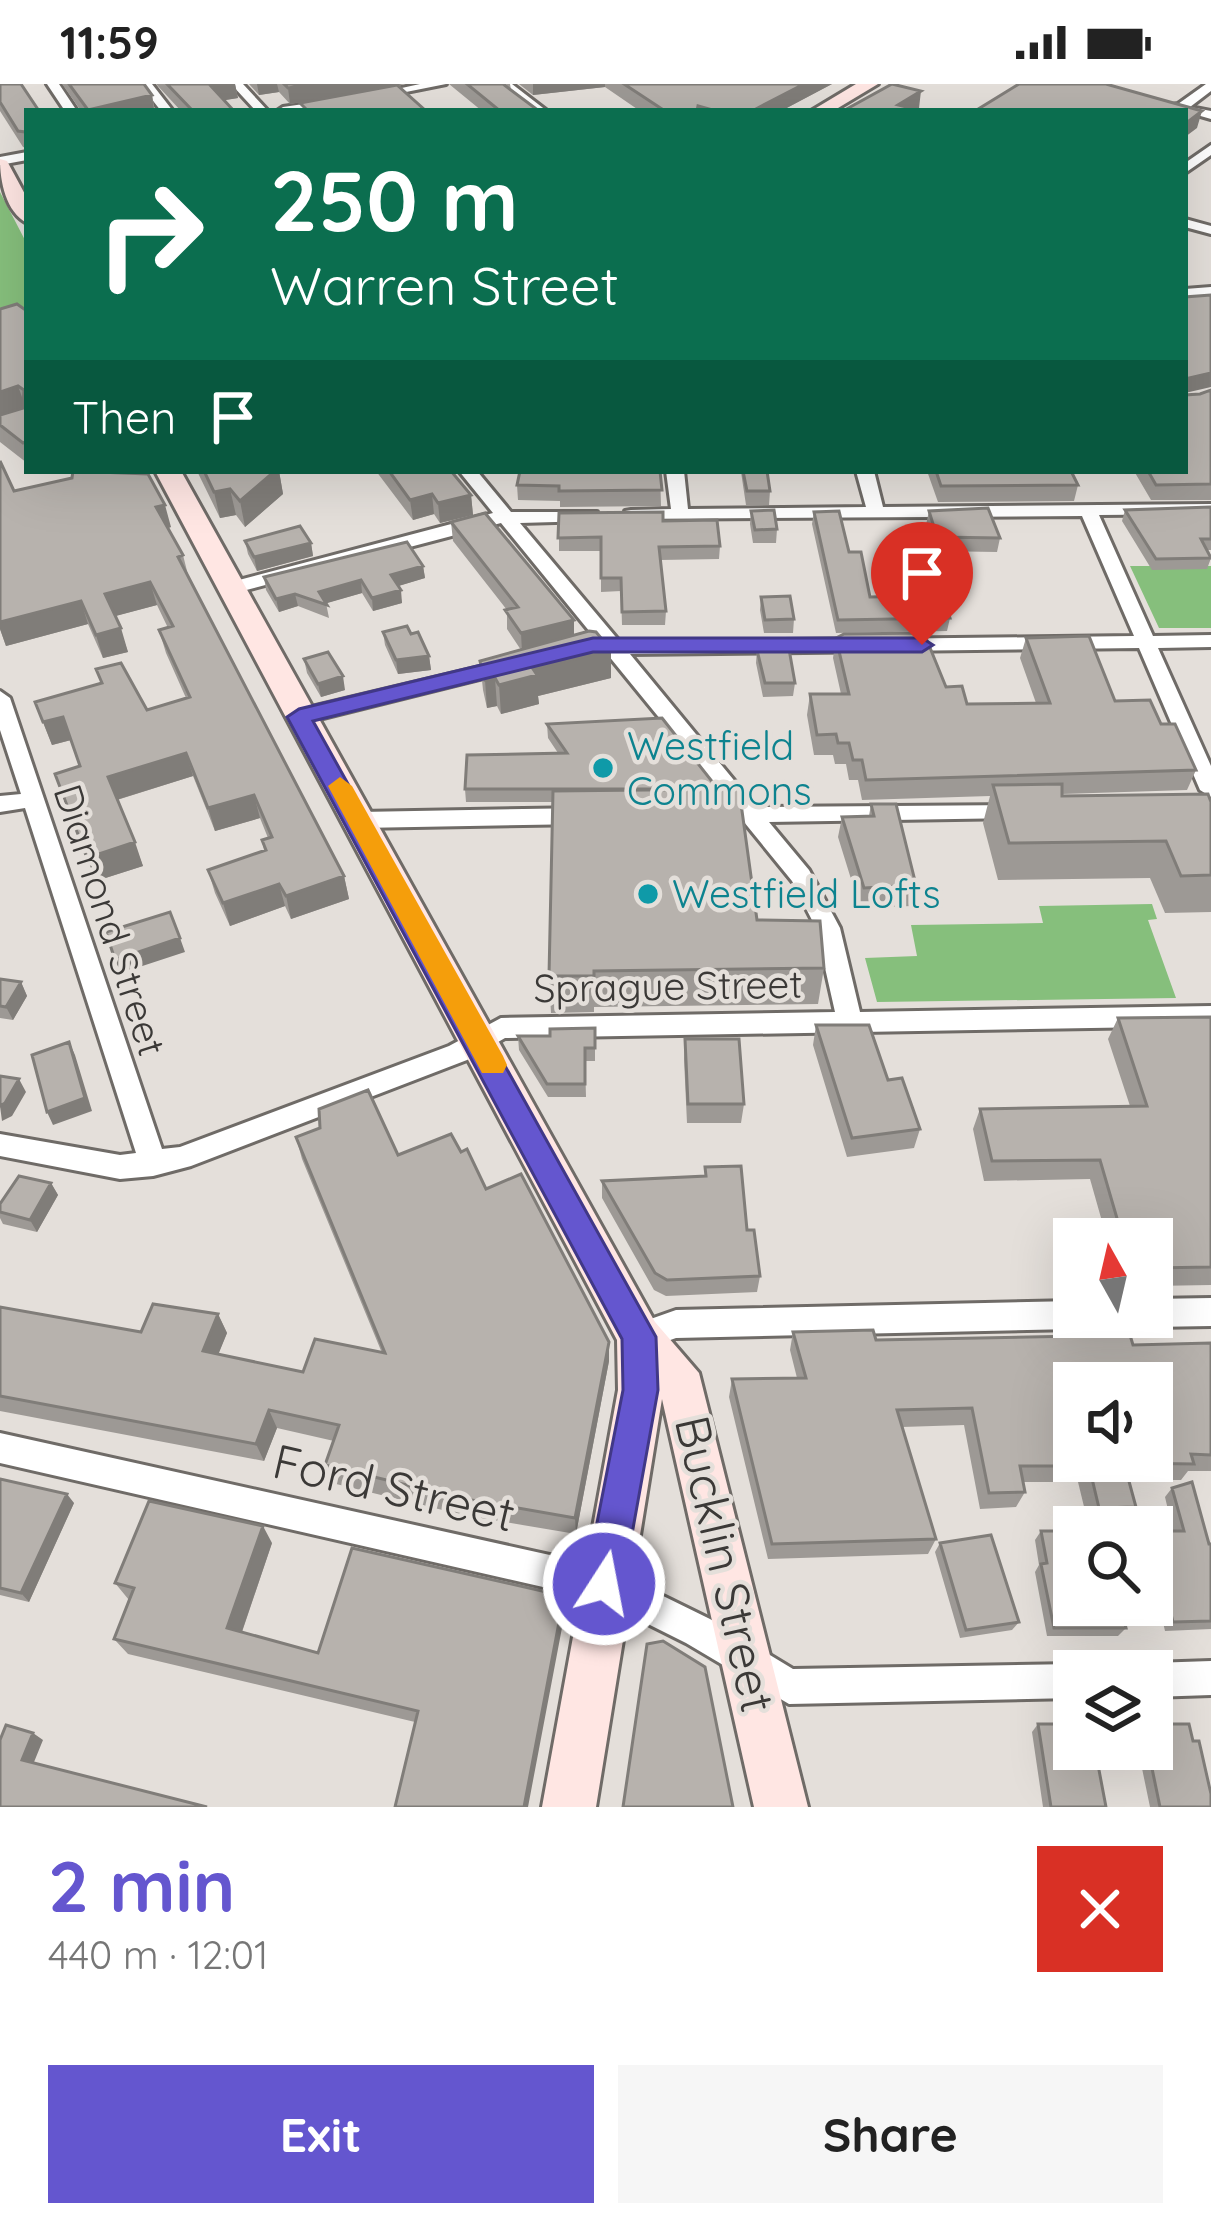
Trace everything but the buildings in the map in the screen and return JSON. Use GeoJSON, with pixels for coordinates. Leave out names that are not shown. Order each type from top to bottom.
{"type":"FeatureCollection","features":[{"type":"Feature","properties":{"kind":"street"},"geometry":{"type":"LineString","coordinates":[[146,84],[165,108]]}},
{"type":"Feature","properties":{"kind":"street"},"geometry":{"type":"LineString","coordinates":[[238,84],[259,108]]}},
{"type":"Feature","properties":{"kind":"street"},"geometry":{"type":"LineString","coordinates":[[300,108],[344,100],[327,84]]}},
{"type":"Feature","properties":{"kind":"street"},"geometry":{"type":"LineString","coordinates":[[362,97],[440,84]]}},
{"type":"Feature","properties":{"kind":"street"},"geometry":{"type":"LineString","coordinates":[[505,84],[537,108]]}},
{"type":"Feature","properties":{"kind":"street"},"geometry":{"type":"LineString","coordinates":[[825,108],[868,84]]}},
{"type":"Feature","properties":{"kind":"street"},"geometry":{"type":"LineString","coordinates":[[1159,104],[1180,108],[1211,86]]}},
{"type":"Feature","properties":{"kind":"street"},"geometry":{"type":"LineString","coordinates":[[0,163],[24,211]]}},
{"type":"Feature","properties":{"kind":"street","name":"Bucklin Street"},"geometry":{"type":"LineString","coordinates":[[170,474],[639,1337],[683,1389],[781,1807]]}},
{"type":"Feature","properties":{"kind":"street"},"geometry":{"type":"LineString","coordinates":[[470,474],[751,814],[815,899],[850,1022]]}},
{"type":"Feature","properties":{"kind":"street"},"geometry":{"type":"LineString","coordinates":[[675,474],[680,514]]}},
{"type":"Feature","properties":{"kind":"street"},"geometry":{"type":"LineString","coordinates":[[866,474],[876,513]]}},
{"type":"Feature","properties":{"kind":"street"},"geometry":{"type":"LineString","coordinates":[[231,588],[506,517],[1211,509]]}},
{"type":"Feature","properties":{"kind":"street"},"geometry":{"type":"LineString","coordinates":[[1088,510],[1207,801]]}},
{"type":"Feature","properties":{"kind":"street"},"geometry":{"type":"LineString","coordinates":[[548,656],[593,645],[1211,641]]}},
{"type":"Feature","properties":{"kind":"street"},"geometry":{"type":"LineString","coordinates":[[299,717],[526,662]]}},
{"type":"Feature","properties":{"kind":"street","name":"Diamond Street"},"geometry":{"type":"LineString","coordinates":[[0,698],[153,1164]]}},
{"type":"Feature","properties":{"kind":"street"},"geometry":{"type":"LineString","coordinates":[[0,804],[33,800]]}},
{"type":"Feature","properties":{"kind":"street"},"geometry":{"type":"LineString","coordinates":[[682,815],[1034,810]]}},
{"type":"Feature","properties":{"kind":"street"},"geometry":{"type":"LineString","coordinates":[[360,820],[613,815]]}},
{"type":"Feature","properties":{"kind":"street","name":"Sprague Street"},"geometry":{"type":"LineString","coordinates":[[153,1164],[521,1026],[1211,1016]]}},
{"type":"Feature","properties":{"kind":"street"},"geometry":{"type":"LineString","coordinates":[[0,1145],[120,1167],[153,1164]]}},
{"type":"Feature","properties":{"kind":"street"},"geometry":{"type":"LineString","coordinates":[[1173,1313],[1211,1312]]}},
{"type":"Feature","properties":{"kind":"street"},"geometry":{"type":"LineString","coordinates":[[569,1807],[641,1390],[639,1337],[676,1324],[1053,1315]]}},
{"type":"Feature","properties":{"kind":"street","name":"Ford Street"},"geometry":{"type":"LineString","coordinates":[[0,1448],[604,1584],[698,1631],[789,1687],[1053,1681]]}},
{"type":"Feature","properties":{"kind":"street"},"geometry":{"type":"LineString","coordinates":[[1173,1679],[1211,1678]]}},
{"type":"Feature","properties":{"kind":"green space"},"geometry":{"type":"Polygon","coordinates":[[[0,192],[24,238],[24,412],[0,421],[0,192]]]}},
{"type":"Feature","properties":{"kind":"green space"},"geometry":{"type":"Polygon","coordinates":[[[1130,566],[1211,566],[1211,628],[1159,628],[1130,566]]]}},
{"type":"Feature","properties":{"kind":"green space"},"geometry":{"type":"Polygon","coordinates":[[[1152,904],[1157,919],[1148,920],[1176,998],[877,1002],[865,958],[917,956],[911,925],[1043,923],[1039,906],[1152,904]]]}},
{"type":"Feature","properties":{"kind":"slow traffic"},"geometry":{"type":"LineString","coordinates":[[340,786],[492,1065]]}},
{"type":"Feature","properties":{"kind":"place","name":"Westfield Commons"},"geometry":{"type":"Point","coordinates":[603,768]}},
{"type":"Feature","properties":{"kind":"place","name":"Westfield Lofts"},"geometry":{"type":"Point","coordinates":[648,894]}},
{"type":"Feature","properties":{"kind":"route"},"geometry":{"type":"LineString","coordinates":[[604,1584],[641,1390],[639,1337],[370,837],[299,717],[593,645],[922,645]]}}]}
